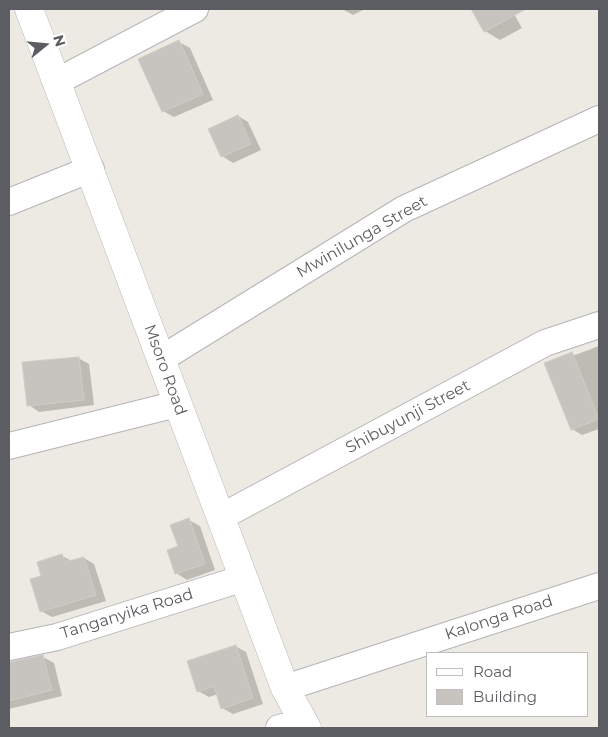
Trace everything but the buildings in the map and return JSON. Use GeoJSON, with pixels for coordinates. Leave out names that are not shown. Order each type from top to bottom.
{"type":"FeatureCollection","features":[{"type":"Feature","properties":{"kind":"street","name":"Msoro Road"},"geometry":{"type":"LineString","coordinates":[[29,9],[58,81],[177,404],[244,578],[285,688],[297,726]]}},
{"type":"Feature","properties":{"kind":"street"},"geometry":{"type":"LineString","coordinates":[[58,81],[195,9]]}},
{"type":"Feature","properties":{"kind":"street","name":"Mwinilunga Street"},"geometry":{"type":"LineString","coordinates":[[161,359],[404,209],[599,119]]}},
{"type":"Feature","properties":{"kind":"street"},"geometry":{"type":"LineString","coordinates":[[9,202],[91,170]]}},
{"type":"Feature","properties":{"kind":"street","name":"Shibuyunji Street"},"geometry":{"type":"LineString","coordinates":[[221,517],[545,343],[599,325]]}},
{"type":"Feature","properties":{"kind":"street"},"geometry":{"type":"LineString","coordinates":[[9,446],[177,404]]}},
{"type":"Feature","properties":{"kind":"street","name":"Tanganyika Road"},"geometry":{"type":"LineString","coordinates":[[9,647],[57,636],[244,578]]}},
{"type":"Feature","properties":{"kind":"street","name":"Kalonga Road"},"geometry":{"type":"LineString","coordinates":[[285,688],[599,586]]}}]}
